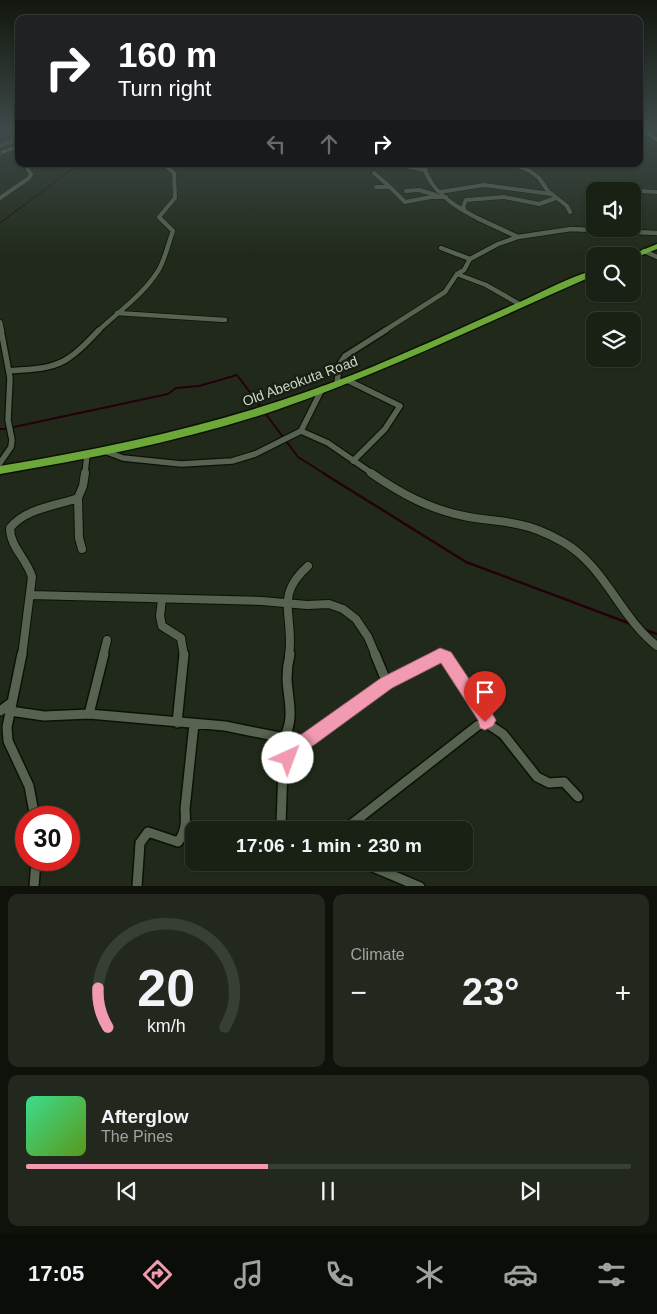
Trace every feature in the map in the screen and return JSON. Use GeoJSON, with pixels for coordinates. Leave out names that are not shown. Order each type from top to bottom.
{"type":"FeatureCollection","features":[{"type":"Feature","properties":{"kind":"highway"},"geometry":{"type":"LineString","coordinates":[[641,252],[657,246]]}},
{"type":"Feature","properties":{"kind":"highway","name":"Old Abeokuta Road"},"geometry":{"type":"LineString","coordinates":[[0,470],[107,452],[242,417],[342,382],[586,276]]}},
{"type":"Feature","properties":{"kind":"street"},"geometry":{"type":"LineString","coordinates":[[0,198],[29,178],[31,174],[30,171]]}},
{"type":"Feature","properties":{"kind":"street"},"geometry":{"type":"LineString","coordinates":[[9,371],[61,363],[71,357],[117,313],[141,294],[159,270],[173,231],[159,217],[175,198],[174,173],[172,171]]}},
{"type":"Feature","properties":{"kind":"street"},"geometry":{"type":"LineString","coordinates":[[426,171],[428,179],[440,194]]}},
{"type":"Feature","properties":{"kind":"street"},"geometry":{"type":"LineString","coordinates":[[530,171],[551,194],[567,206],[570,212]]}},
{"type":"Feature","properties":{"kind":"street"},"geometry":{"type":"LineString","coordinates":[[374,173],[406,202],[484,185],[551,194]]}},
{"type":"Feature","properties":{"kind":"street"},"geometry":{"type":"LineString","coordinates":[[376,187],[389,186]]}},
{"type":"Feature","properties":{"kind":"street"},"geometry":{"type":"LineString","coordinates":[[406,190],[419,190],[446,196],[465,211],[518,237]]}},
{"type":"Feature","properties":{"kind":"street"},"geometry":{"type":"LineString","coordinates":[[641,191],[657,192]]}},
{"type":"Feature","properties":{"kind":"street"},"geometry":{"type":"LineString","coordinates":[[465,211],[463,207],[466,200],[474,198],[504,197],[539,204],[556,198]]}},
{"type":"Feature","properties":{"kind":"street"},"geometry":{"type":"LineString","coordinates":[[353,461],[376,441],[394,419],[400,406],[342,382],[339,365],[345,356],[445,292],[457,274],[464,270],[470,259],[498,244],[518,237],[572,230],[657,233]]}},
{"type":"Feature","properties":{"kind":"street"},"geometry":{"type":"LineString","coordinates":[[441,248],[470,259]]}},
{"type":"Feature","properties":{"kind":"street"},"geometry":{"type":"LineString","coordinates":[[644,251],[656,258]]}},
{"type":"Feature","properties":{"kind":"street"},"geometry":{"type":"LineString","coordinates":[[457,274],[486,285],[520,305]]}},
{"type":"Feature","properties":{"kind":"street"},"geometry":{"type":"LineString","coordinates":[[117,313],[225,320]]}},
{"type":"Feature","properties":{"kind":"street"},"geometry":{"type":"LineString","coordinates":[[0,322],[9,371],[8,420],[12,440],[11,447],[0,463]]}},
{"type":"Feature","properties":{"kind":"street"},"geometry":{"type":"LineString","coordinates":[[107,452],[123,458],[181,464],[213,463],[255,454],[301,431],[322,389]]}},
{"type":"Feature","properties":{"kind":"street"},"geometry":{"type":"LineString","coordinates":[[301,431],[331,444],[384,482],[429,506],[488,521],[516,524],[545,533],[562,542],[580,554],[596,570],[611,589],[622,611],[641,633],[657,646]]}},
{"type":"Feature","properties":{"kind":"street"},"geometry":{"type":"LineString","coordinates":[[82,549],[79,538],[78,498],[83,486],[87,454]]}},
{"type":"Feature","properties":{"kind":"street"},"geometry":{"type":"LineString","coordinates":[[33,806],[29,786],[8,741],[7,708],[24,644],[32,577],[30,568],[17,551],[10,536],[11,523],[29,514],[78,498]]}},
{"type":"Feature","properties":{"kind":"street"},"geometry":{"type":"LineString","coordinates":[[281,821],[283,769],[290,730],[290,701],[287,678],[291,639],[285,602],[289,588],[308,566]]}},
{"type":"Feature","properties":{"kind":"street"},"geometry":{"type":"LineString","coordinates":[[30,594],[52,597],[108,596],[285,602],[306,605],[329,604],[351,614],[368,637],[387,683]]}},
{"type":"Feature","properties":{"kind":"street"},"geometry":{"type":"LineString","coordinates":[[162,599],[160,622],[163,626],[176,632],[182,640],[185,654],[177,723]]}},
{"type":"Feature","properties":{"kind":"street"},"geometry":{"type":"LineString","coordinates":[[89,714],[107,640]]}},
{"type":"Feature","properties":{"kind":"street"},"geometry":{"type":"LineString","coordinates":[[7,708],[44,716],[89,714],[225,726],[299,744],[308,740],[387,683],[436,656],[443,655],[485,722],[498,727],[540,779],[552,784],[564,782],[578,797]]}},
{"type":"Feature","properties":{"kind":"street"},"geometry":{"type":"LineString","coordinates":[[356,821],[485,722]]}},
{"type":"Feature","properties":{"kind":"street"},"geometry":{"type":"LineString","coordinates":[[137,886],[140,843],[148,832],[178,842],[182,837],[186,823],[185,808],[194,724]]}},
{"type":"Feature","properties":{"kind":"street"},"geometry":{"type":"LineString","coordinates":[[34,886],[35,871]]}},
{"type":"Feature","properties":{"kind":"street"},"geometry":{"type":"LineString","coordinates":[[383,871],[420,886]]}},
{"type":"Feature","properties":{"kind":"waterway"},"geometry":{"type":"LineString","coordinates":[[0,223],[69,171]]}},
{"type":"Feature","properties":{"kind":"waterway"},"geometry":{"type":"LineString","coordinates":[[14,427],[168,394],[176,388],[199,386],[237,375],[261,407]]}},
{"type":"Feature","properties":{"kind":"waterway"},"geometry":{"type":"LineString","coordinates":[[265,413],[283,437]]}},
{"type":"Feature","properties":{"kind":"waterway"},"geometry":{"type":"LineString","coordinates":[[0,429],[5,429]]}},
{"type":"Feature","properties":{"kind":"waterway"},"geometry":{"type":"LineString","coordinates":[[286,441],[298,457],[325,474]]}},
{"type":"Feature","properties":{"kind":"waterway"},"geometry":{"type":"LineString","coordinates":[[323,473],[466,562],[631,624]]}},
{"type":"Feature","properties":{"kind":"waterway"},"geometry":{"type":"LineString","coordinates":[[643,629],[657,634]]}},
{"type":"Feature","properties":{"kind":"route"},"geometry":{"type":"LineString","coordinates":[[288,758],[291,745],[308,740],[387,683],[440,655],[446,657],[487,720],[485,722]]}}]}
